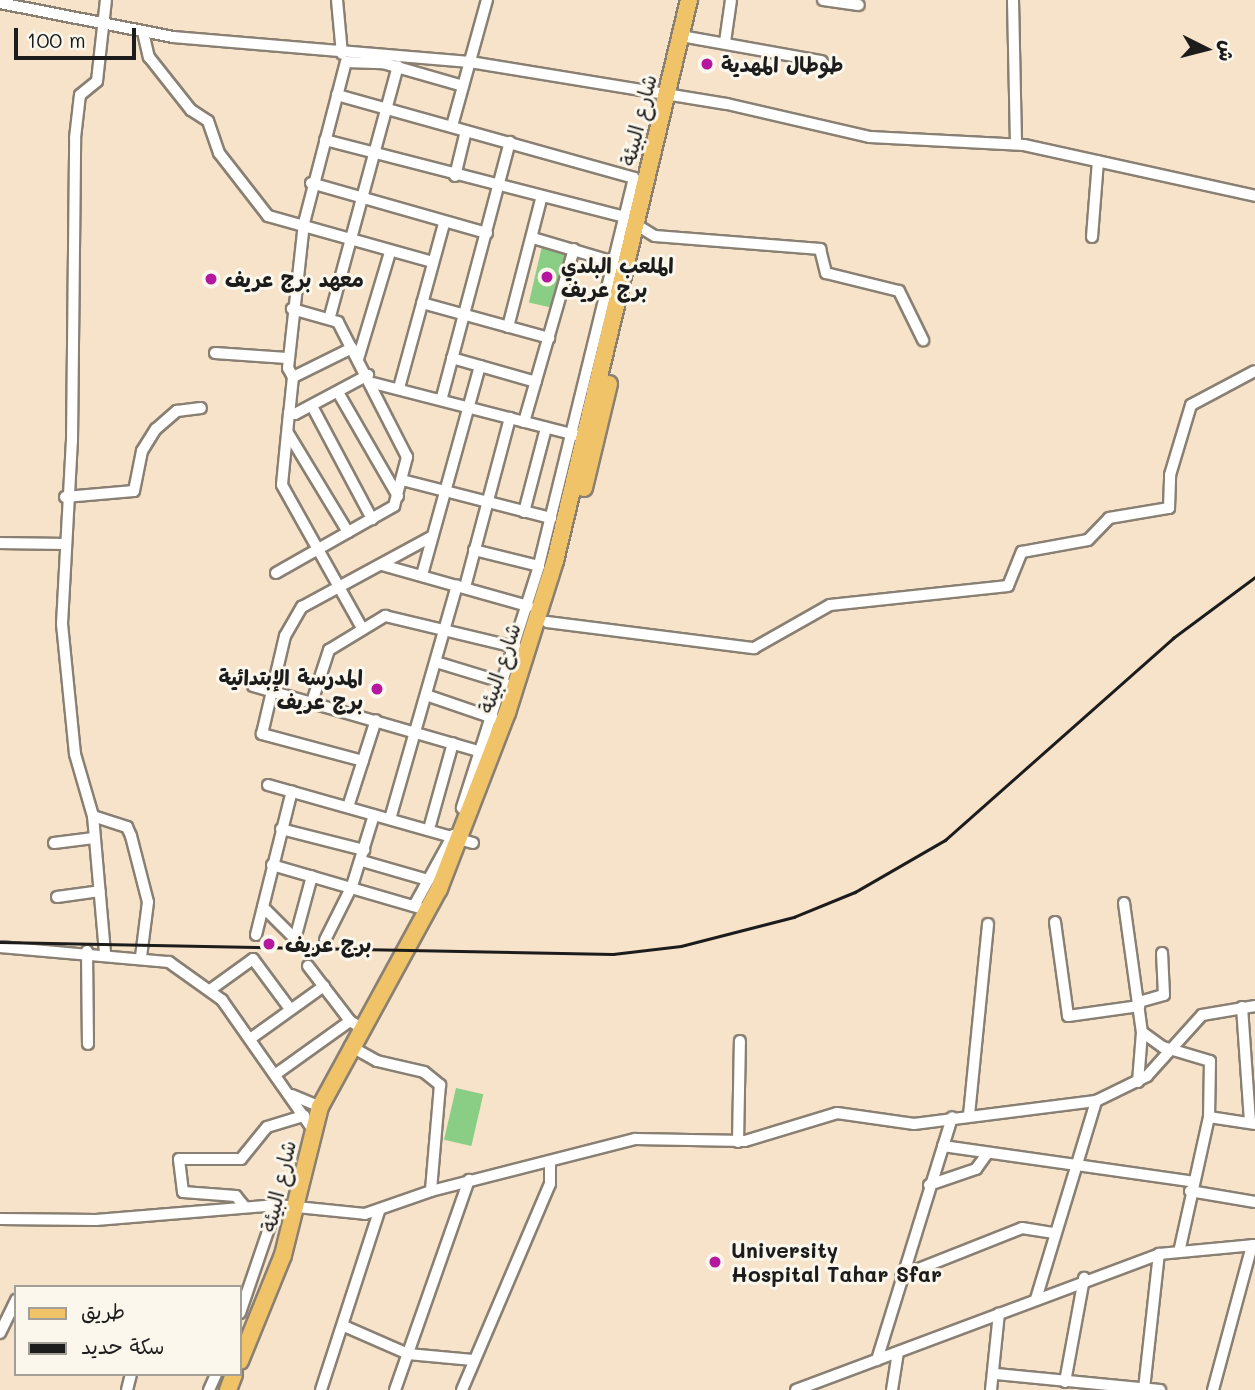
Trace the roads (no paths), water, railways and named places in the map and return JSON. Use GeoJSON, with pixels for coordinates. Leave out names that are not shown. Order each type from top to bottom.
{"type":"FeatureCollection","features":[{"type":"Feature","properties":{"kind":"main road","name":"شارع البيئة"},"geometry":{"type":"LineString","coordinates":[[242,1355],[296,1205],[308,1123],[320,1107],[350,1046],[355,1024],[441,908],[537,618],[584,437],[689,0]]}},
{"type":"Feature","properties":{"kind":"main road","name":"شارع البيئة"},"geometry":{"type":"LineString","coordinates":[[384,987],[420,908],[463,839],[547,622],[584,437]]}},
{"type":"Feature","properties":{"kind":"street"},"geometry":{"type":"LineString","coordinates":[[105,953],[93,816],[82,795],[68,700],[62,544],[72,441],[75,138],[80,95],[97,81],[106,22],[106,0]]}},
{"type":"Feature","properties":{"kind":"street"},"geometry":{"type":"LineString","coordinates":[[337,0],[339,50],[346,61],[311,183],[304,223],[287,358],[293,377],[282,485],[362,628]]}},
{"type":"Feature","properties":{"kind":"street"},"geometry":{"type":"LineString","coordinates":[[452,126],[487,0]]}},
{"type":"Feature","properties":{"kind":"street"},"geometry":{"type":"LineString","coordinates":[[725,42],[731,0]]}},
{"type":"Feature","properties":{"kind":"street"},"geometry":{"type":"LineString","coordinates":[[823,0],[859,5]]}},
{"type":"Feature","properties":{"kind":"street"},"geometry":{"type":"LineString","coordinates":[[1013,0],[1016,145]]}},
{"type":"Feature","properties":{"kind":"street"},"geometry":{"type":"LineString","coordinates":[[0,3],[106,22],[143,32],[470,62],[668,95],[870,137],[1016,145],[1255,196]]}},
{"type":"Feature","properties":{"kind":"street"},"geometry":{"type":"LineString","coordinates":[[143,32],[149,57],[191,110],[208,121],[219,153],[268,216],[304,223],[390,252],[433,261]]}},
{"type":"Feature","properties":{"kind":"street"},"geometry":{"type":"LineString","coordinates":[[681,36],[822,61]]}},
{"type":"Feature","properties":{"kind":"street"},"geometry":{"type":"LineString","coordinates":[[346,61],[398,66],[463,86]]}},
{"type":"Feature","properties":{"kind":"street"},"geometry":{"type":"LineString","coordinates":[[330,316],[346,239],[398,66]]}},
{"type":"Feature","properties":{"kind":"street"},"geometry":{"type":"LineString","coordinates":[[272,865],[352,886],[420,908],[428,880],[463,839],[482,752],[528,606],[551,518],[584,437],[617,263],[634,224],[632,175],[337,95]]}},
{"type":"Feature","properties":{"kind":"street"},"geometry":{"type":"LineString","coordinates":[[455,176],[466,131]]}},
{"type":"Feature","properties":{"kind":"street"},"geometry":{"type":"LineString","coordinates":[[325,140],[634,224],[655,236],[820,249],[826,272],[899,291],[923,340]]}},
{"type":"Feature","properties":{"kind":"street"},"geometry":{"type":"LineString","coordinates":[[442,397],[510,142]]}},
{"type":"Feature","properties":{"kind":"street"},"geometry":{"type":"LineString","coordinates":[[1092,237],[1098,161]]}},
{"type":"Feature","properties":{"kind":"street"},"geometry":{"type":"LineString","coordinates":[[311,183],[486,233]]}},
{"type":"Feature","properties":{"kind":"street"},"geometry":{"type":"LineString","coordinates":[[508,327],[541,199]]}},
{"type":"Feature","properties":{"kind":"street"},"geometry":{"type":"LineString","coordinates":[[400,388],[444,223]]}},
{"type":"Feature","properties":{"kind":"street"},"geometry":{"type":"LineString","coordinates":[[533,238],[617,263]]}},
{"type":"Feature","properties":{"kind":"street"},"geometry":{"type":"LineString","coordinates":[[524,422],[574,249]]}},
{"type":"Feature","properties":{"kind":"street"},"geometry":{"type":"LineString","coordinates":[[358,359],[390,252]]}},
{"type":"Feature","properties":{"kind":"street"},"geometry":{"type":"LineString","coordinates":[[422,303],[549,338]]}},
{"type":"Feature","properties":{"kind":"street"},"geometry":{"type":"LineString","coordinates":[[276,573],[394,506],[402,480],[406,449],[371,379],[330,316],[292,309]]}},
{"type":"Feature","properties":{"kind":"street"},"geometry":{"type":"LineString","coordinates":[[293,377],[352,348]]}},
{"type":"Feature","properties":{"kind":"street"},"geometry":{"type":"LineString","coordinates":[[215,353],[287,358]]}},
{"type":"Feature","properties":{"kind":"street"},"geometry":{"type":"LineString","coordinates":[[452,358],[536,382]]}},
{"type":"Feature","properties":{"kind":"street"},"geometry":{"type":"LineString","coordinates":[[422,575],[480,366]]}},
{"type":"Feature","properties":{"kind":"street"},"geometry":{"type":"LineString","coordinates":[[547,622],[754,648],[830,606],[1008,586],[1022,552],[1088,540],[1110,518],[1169,508],[1170,475],[1191,405],[1255,371]]}},
{"type":"Feature","properties":{"kind":"street"},"geometry":{"type":"LineString","coordinates":[[289,413],[313,408],[371,379],[584,437]]}},
{"type":"Feature","properties":{"kind":"street"},"geometry":{"type":"LineString","coordinates":[[339,394],[398,496]]}},
{"type":"Feature","properties":{"kind":"street"},"geometry":{"type":"LineString","coordinates":[[65,497],[134,491],[142,451],[156,429],[177,411],[201,408]]}},
{"type":"Feature","properties":{"kind":"street"},"geometry":{"type":"LineString","coordinates":[[313,408],[372,519]]}},
{"type":"Feature","properties":{"kind":"street"},"geometry":{"type":"LineString","coordinates":[[390,819],[446,628],[474,550],[510,418]]}},
{"type":"Feature","properties":{"kind":"street"},"geometry":{"type":"LineString","coordinates":[[524,512],[546,428]]}},
{"type":"Feature","properties":{"kind":"street"},"geometry":{"type":"LineString","coordinates":[[288,433],[348,532]]}},
{"type":"Feature","properties":{"kind":"street"},"geometry":{"type":"LineString","coordinates":[[402,480],[551,518]]}},
{"type":"Feature","properties":{"kind":"street"},"geometry":{"type":"LineString","coordinates":[[363,761],[262,734],[271,691],[295,614],[431,537]]}},
{"type":"Feature","properties":{"kind":"street"},"geometry":{"type":"LineString","coordinates":[[0,543],[62,544]]}},
{"type":"Feature","properties":{"kind":"street"},"geometry":{"type":"LineString","coordinates":[[474,550],[539,566]]}},
{"type":"Feature","properties":{"kind":"street"},"geometry":{"type":"LineString","coordinates":[[382,565],[528,606]]}},
{"type":"Feature","properties":{"kind":"street"},"geometry":{"type":"LineString","coordinates":[[312,702],[329,650],[362,628],[391,615],[515,647]]}},
{"type":"Feature","properties":{"kind":"street"},"geometry":{"type":"LineString","coordinates":[[436,662],[505,683]]}},
{"type":"Feature","properties":{"kind":"street"},"geometry":{"type":"LineString","coordinates":[[253,686],[482,752]]}},
{"type":"Feature","properties":{"kind":"street"},"geometry":{"type":"LineString","coordinates":[[426,695],[493,718]]}},
{"type":"Feature","properties":{"kind":"street"},"geometry":{"type":"LineString","coordinates":[[348,807],[376,720]]}},
{"type":"Feature","properties":{"kind":"street"},"geometry":{"type":"LineString","coordinates":[[429,829],[453,743]]}},
{"type":"Feature","properties":{"kind":"street"},"geometry":{"type":"LineString","coordinates":[[268,785],[463,839]]}},
{"type":"Feature","properties":{"kind":"street"},"geometry":{"type":"LineString","coordinates":[[257,935],[292,791]]}},
{"type":"Feature","properties":{"kind":"street"},"geometry":{"type":"LineString","coordinates":[[325,940],[352,886],[374,815]]}},
{"type":"Feature","properties":{"kind":"street"},"geometry":{"type":"LineString","coordinates":[[93,816],[127,827],[131,836],[148,902],[141,957]]}},
{"type":"Feature","properties":{"kind":"street"},"geometry":{"type":"LineString","coordinates":[[281,829],[428,880]]}},
{"type":"Feature","properties":{"kind":"street"},"geometry":{"type":"LineString","coordinates":[[54,843],[94,838]]}},
{"type":"Feature","properties":{"kind":"street"},"geometry":{"type":"LineString","coordinates":[[263,907],[295,939],[312,876]]}},
{"type":"Feature","properties":{"kind":"street"},"geometry":{"type":"LineString","coordinates":[[57,897],[100,891]]}},
{"type":"Feature","properties":{"kind":"street"},"geometry":{"type":"LineString","coordinates":[[1124,903],[1142,1032],[1138,1082]]}},
{"type":"Feature","properties":{"kind":"street"},"geometry":{"type":"LineString","coordinates":[[1055,922],[1068,1016],[1139,1004],[1164,995],[1162,953]]}},
{"type":"Feature","properties":{"kind":"street"},"geometry":{"type":"LineString","coordinates":[[969,1115],[988,924]]}},
{"type":"Feature","properties":{"kind":"street"},"geometry":{"type":"LineString","coordinates":[[0,947],[87,951],[169,962],[210,990],[276,1074],[308,1123],[261,1132],[241,1159],[179,1159],[183,1192],[236,1196],[244,1206]]}},
{"type":"Feature","properties":{"kind":"street"},"geometry":{"type":"LineString","coordinates":[[87,951],[88,1044]]}},
{"type":"Feature","properties":{"kind":"street"},"geometry":{"type":"LineString","coordinates":[[210,990],[253,959],[290,1009]]}},
{"type":"Feature","properties":{"kind":"street"},"geometry":{"type":"LineString","coordinates":[[276,1074],[355,1024],[308,966]]}},
{"type":"Feature","properties":{"kind":"street"},"geometry":{"type":"LineString","coordinates":[[250,1039],[324,986]]}},
{"type":"Feature","properties":{"kind":"street"},"geometry":{"type":"LineString","coordinates":[[0,1219],[96,1220],[277,1205],[296,1205],[347,1215],[379,1210],[431,1191],[646,1137],[738,1142],[837,1113],[914,1124],[952,1117],[1096,1101],[1138,1082],[1173,1051],[1202,1014],[1255,1006]]}},
{"type":"Feature","properties":{"kind":"street"},"geometry":{"type":"LineString","coordinates":[[1209,1117],[1252,1123],[1242,1007]]}},
{"type":"Feature","properties":{"kind":"street"},"geometry":{"type":"LineString","coordinates":[[1142,1032],[1173,1051],[1208,1057],[1209,1117],[1190,1186],[1180,1248]]}},
{"type":"Feature","properties":{"kind":"street"},"geometry":{"type":"LineString","coordinates":[[738,1142],[740,1041]]}},
{"type":"Feature","properties":{"kind":"street"},"geometry":{"type":"LineString","coordinates":[[350,1046],[377,1061],[424,1072],[440,1085],[431,1191]]}},
{"type":"Feature","properties":{"kind":"street"},"geometry":{"type":"LineString","coordinates":[[290,1094],[320,1107]]}},
{"type":"Feature","properties":{"kind":"street"},"geometry":{"type":"LineString","coordinates":[[1036,1299],[1072,1168],[1096,1101]]}},
{"type":"Feature","properties":{"kind":"street"},"geometry":{"type":"LineString","coordinates":[[877,1360],[952,1117]]}},
{"type":"Feature","properties":{"kind":"street"},"geometry":{"type":"LineString","coordinates":[[943,1146],[1190,1186],[1255,1202]]}},
{"type":"Feature","properties":{"kind":"street"},"geometry":{"type":"LineString","coordinates":[[929,1185],[976,1169],[987,1154]]}},
{"type":"Feature","properties":{"kind":"street"},"geometry":{"type":"LineString","coordinates":[[462,1390],[550,1184],[550,1163]]}},
{"type":"Feature","properties":{"kind":"street"},"geometry":{"type":"LineString","coordinates":[[395,1390],[469,1181]]}},
{"type":"Feature","properties":{"kind":"street"},"geometry":{"type":"LineString","coordinates":[[242,1307],[277,1205]]}},
{"type":"Feature","properties":{"kind":"street"},"geometry":{"type":"LineString","coordinates":[[321,1390],[344,1326],[379,1210]]}},
{"type":"Feature","properties":{"kind":"street"},"geometry":{"type":"LineString","coordinates":[[901,1276],[1022,1228],[1053,1233]]}},
{"type":"Feature","properties":{"kind":"street"},"geometry":{"type":"LineString","coordinates":[[796,1390],[898,1354],[1084,1278],[1158,1254],[1180,1248],[1253,1245],[1213,1390]]}},
{"type":"Feature","properties":{"kind":"street"},"geometry":{"type":"LineString","coordinates":[[1144,1389],[1158,1254]]}},
{"type":"Feature","properties":{"kind":"street"},"geometry":{"type":"LineString","coordinates":[[1065,1382],[1084,1278]]}},
{"type":"Feature","properties":{"kind":"street"},"geometry":{"type":"LineString","coordinates":[[0,1333],[14,1304]]}},
{"type":"Feature","properties":{"kind":"street"},"geometry":{"type":"LineString","coordinates":[[991,1390],[996,1374],[999,1313]]}},
{"type":"Feature","properties":{"kind":"street"},"geometry":{"type":"LineString","coordinates":[[344,1326],[408,1354],[473,1360]]}},
{"type":"Feature","properties":{"kind":"street"},"geometry":{"type":"LineString","coordinates":[[891,1390],[898,1354]]}},
{"type":"Feature","properties":{"kind":"street"},"geometry":{"type":"LineString","coordinates":[[996,1374],[1101,1389],[1160,1390]]}},
{"type":"Feature","properties":{"kind":"railway"},"geometry":{"type":"LineString","coordinates":[[0,942],[613,954],[681,946],[794,917],[855,892],[945,840],[1173,638],[1255,577]]}},
{"type":"Feature","properties":{"kind":"place","name":"طوطال المهدية"},"geometry":{"type":"Point","coordinates":[707,64]}},
{"type":"Feature","properties":{"kind":"place","name":"الملعب البلدي برج عريف"},"geometry":{"type":"Point","coordinates":[547,277]}},
{"type":"Feature","properties":{"kind":"place","name":"معهد برج عريف"},"geometry":{"type":"Point","coordinates":[211,279]}},
{"type":"Feature","properties":{"kind":"place","name":"المدرسة الإبتدائية برج عريف"},"geometry":{"type":"Point","coordinates":[377,689]}},
{"type":"Feature","properties":{"kind":"place","name":"برج عريف"},"geometry":{"type":"Point","coordinates":[269,944]}},
{"type":"Feature","properties":{"kind":"place","name":"University Hospital Tahar Sfar"},"geometry":{"type":"Point","coordinates":[715,1262]}}]}
